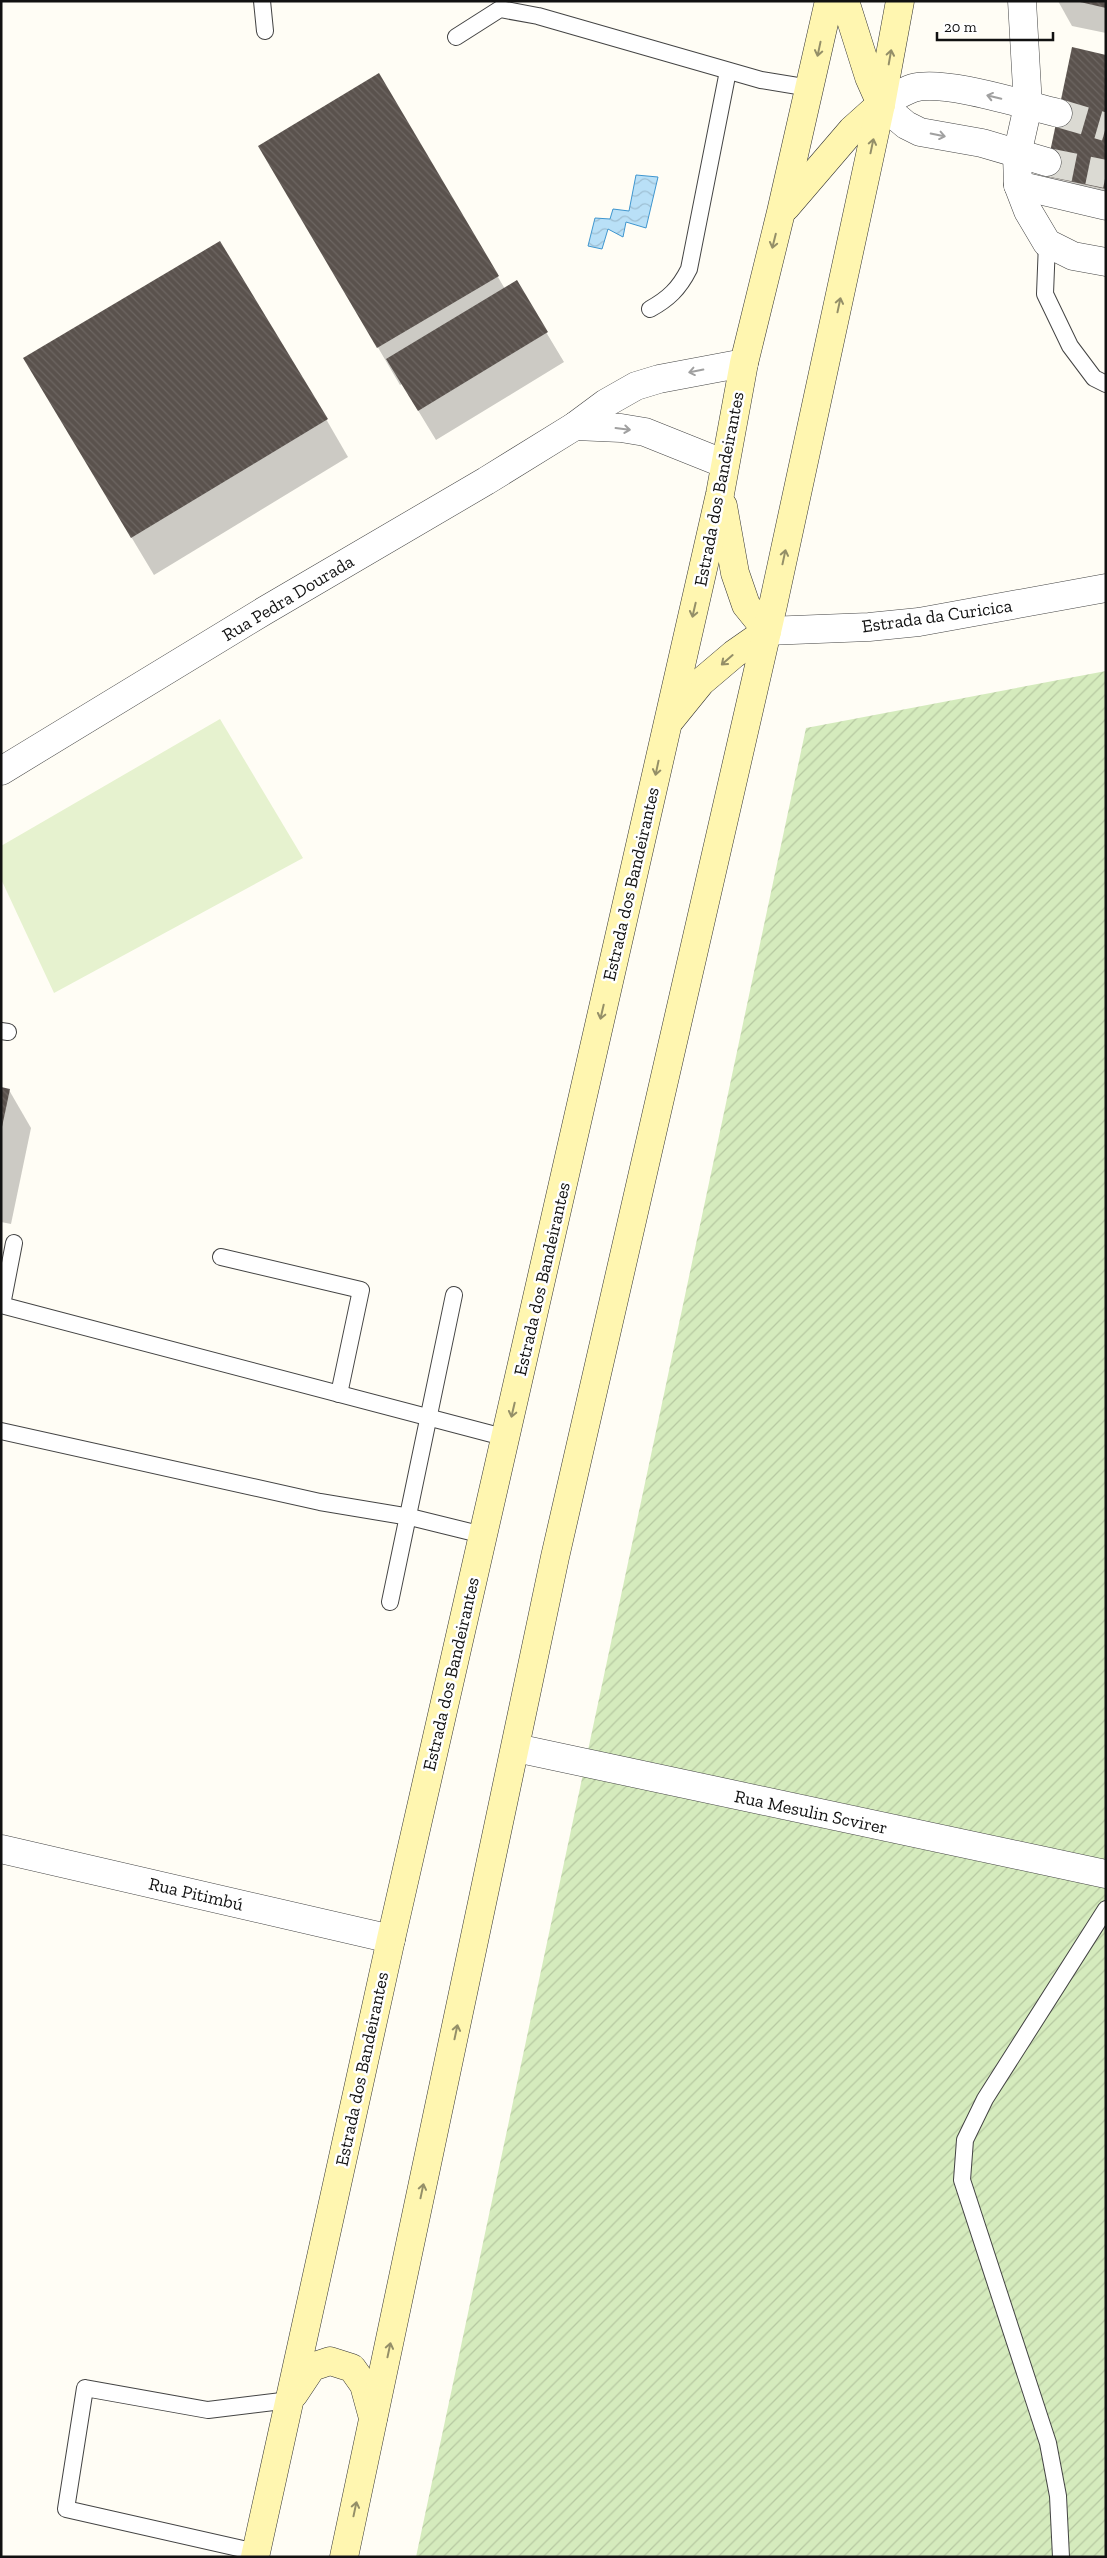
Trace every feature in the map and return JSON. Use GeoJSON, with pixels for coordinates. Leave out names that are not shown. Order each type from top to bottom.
{"type":"FeatureCollection","features":[{"type":"Feature","properties":{"kind":"main road","name":"Estrada dos Bandeirantes"},"geometry":{"type":"LineString","coordinates":[[255,2555],[391,1939],[720,494],[744,363],[782,212],[829,1]]}},
{"type":"Feature","properties":{"kind":"main road"},"geometry":{"type":"LineString","coordinates":[[845,1],[869,77],[881,104]]}},
{"type":"Feature","properties":{"kind":"main road"},"geometry":{"type":"LineString","coordinates":[[344,2557],[555,1557],[767,631],[881,104],[900,1]]}},
{"type":"Feature","properties":{"kind":"main road"},"geometry":{"type":"LineString","coordinates":[[782,212],[852,130],[881,104]]}},
{"type":"Feature","properties":{"kind":"main road"},"geometry":{"type":"LineString","coordinates":[[720,494],[735,573],[746,605],[767,631]]}},
{"type":"Feature","properties":{"kind":"main road"},"geometry":{"type":"LineString","coordinates":[[668,722],[701,682],[734,654],[767,631]]}},
{"type":"Feature","properties":{"kind":"main road"},"geometry":{"type":"LineString","coordinates":[[290,2400],[312,2368],[330,2360],[352,2368],[364,2385],[374,2420]]}},
{"type":"Feature","properties":{"kind":"street"},"geometry":{"type":"LineString","coordinates":[[1022,1],[1028,106],[1017,155],[1018,185],[1028,211],[1048,243],[1073,256],[1106,262]]}},
{"type":"Feature","properties":{"kind":"street"},"geometry":{"type":"LineString","coordinates":[[1047,162],[1017,155],[982,143],[920,132],[906,125],[881,104],[912,88],[929,86],[992,96],[1058,113]]}},
{"type":"Feature","properties":{"kind":"street"},"geometry":{"type":"LineString","coordinates":[[1018,185],[1106,206]]}},
{"type":"Feature","properties":{"kind":"street","name":"Rua Pedra Dourada"},"geometry":{"type":"LineString","coordinates":[[1,771],[575,426],[606,403],[636,386],[694,371],[744,363]]}},
{"type":"Feature","properties":{"kind":"street"},"geometry":{"type":"LineString","coordinates":[[575,426],[622,428],[645,432],[725,464]]}},
{"type":"Feature","properties":{"kind":"street","name":"Estrada da Curicica"},"geometry":{"type":"LineString","coordinates":[[767,631],[869,628],[919,622],[1106,588]]}},
{"type":"Feature","properties":{"kind":"street","name":"Rua Mesulin Scvirer"},"geometry":{"type":"LineString","coordinates":[[516,1748],[1106,1874]]}},
{"type":"Feature","properties":{"kind":"street","name":"Rua Pitimbú"},"geometry":{"type":"LineString","coordinates":[[1,1849],[391,1939]]}},
{"type":"Feature","properties":{"kind":"lane"},"geometry":{"type":"LineString","coordinates":[[262,1],[265,31]]}},
{"type":"Feature","properties":{"kind":"lane"},"geometry":{"type":"LineString","coordinates":[[456,37],[500,9],[538,16],[761,80],[810,88]]}},
{"type":"Feature","properties":{"kind":"lane"},"geometry":{"type":"LineString","coordinates":[[650,309],[670,298],[682,284],[690,269],[728,71]]}},
{"type":"Feature","properties":{"kind":"lane"},"geometry":{"type":"LineString","coordinates":[[1048,243],[1045,294],[1070,346],[1094,378],[1106,384]]}},
{"type":"Feature","properties":{"kind":"lane"},"geometry":{"type":"LineString","coordinates":[[14,1244],[2,1305],[506,1438]]}},
{"type":"Feature","properties":{"kind":"lane"},"geometry":{"type":"LineString","coordinates":[[221,1258],[361,1290],[339,1394]]}},
{"type":"Feature","properties":{"kind":"lane"},"geometry":{"type":"LineString","coordinates":[[390,1602],[410,1517],[454,1295]]}},
{"type":"Feature","properties":{"kind":"lane"},"geometry":{"type":"LineString","coordinates":[[1,1431],[320,1502],[410,1517],[483,1535]]}},
{"type":"Feature","properties":{"kind":"lane"},"geometry":{"type":"LineString","coordinates":[[1061,2557],[1058,2496],[1048,2443],[962,2180],[965,2140],[985,2099],[1106,1909]]}},
{"type":"Feature","properties":{"kind":"lane"},"geometry":{"type":"LineString","coordinates":[[255,2555],[66,2509],[85,2388],[208,2410],[290,2400]]}},
{"type":"Feature","properties":{"kind":"green space"},"geometry":{"type":"Polygon","coordinates":[[[1106,671],[1106,2557],[416,2557],[806,728],[1106,671]]]}},
{"type":"Feature","properties":{"kind":"green space"},"geometry":{"type":"Polygon","coordinates":[[[220,719],[303,858],[54,993],[1,879],[1,846],[220,719]]]}},
{"type":"Feature","properties":{"kind":"water"},"geometry":{"type":"Polygon","coordinates":[[[636,175],[658,177],[646,228],[626,222],[623,237],[608,229],[602,249],[588,246],[595,218],[610,219],[613,209],[629,211],[636,175]]]}},
{"type":"Feature","properties":{"kind":"building"},"geometry":{"type":"Polygon","coordinates":[[[1106,1],[1106,8],[1080,2],[1106,1]]]}},
{"type":"Feature","properties":{"kind":"building"},"geometry":{"type":"Polygon","coordinates":[[[1072,47],[1106,55],[1106,189],[1045,176],[1072,47]]]}},
{"type":"Feature","properties":{"kind":"building"},"geometry":{"type":"Polygon","coordinates":[[[379,73],[499,276],[377,348],[258,146],[379,73]]]}},
{"type":"Feature","properties":{"kind":"building"},"geometry":{"type":"Polygon","coordinates":[[[220,241],[328,419],[131,538],[23,358],[220,241]]]}},
{"type":"Feature","properties":{"kind":"building"},"geometry":{"type":"Polygon","coordinates":[[[517,280],[548,332],[418,411],[386,359],[517,280]]]}},
{"type":"Feature","properties":{"kind":"building"},"geometry":{"type":"Polygon","coordinates":[[[1,1087],[10,1089],[2,1127],[1,1127],[1,1087]]]}},
{"type":"Feature","properties":{"kind":"tunnel"},"geometry":{"type":"LineString","coordinates":[[1058,113],[1106,127]]}},
{"type":"Feature","properties":{"kind":"tunnel"},"geometry":{"type":"LineString","coordinates":[[1047,162],[1106,174]]}}]}
